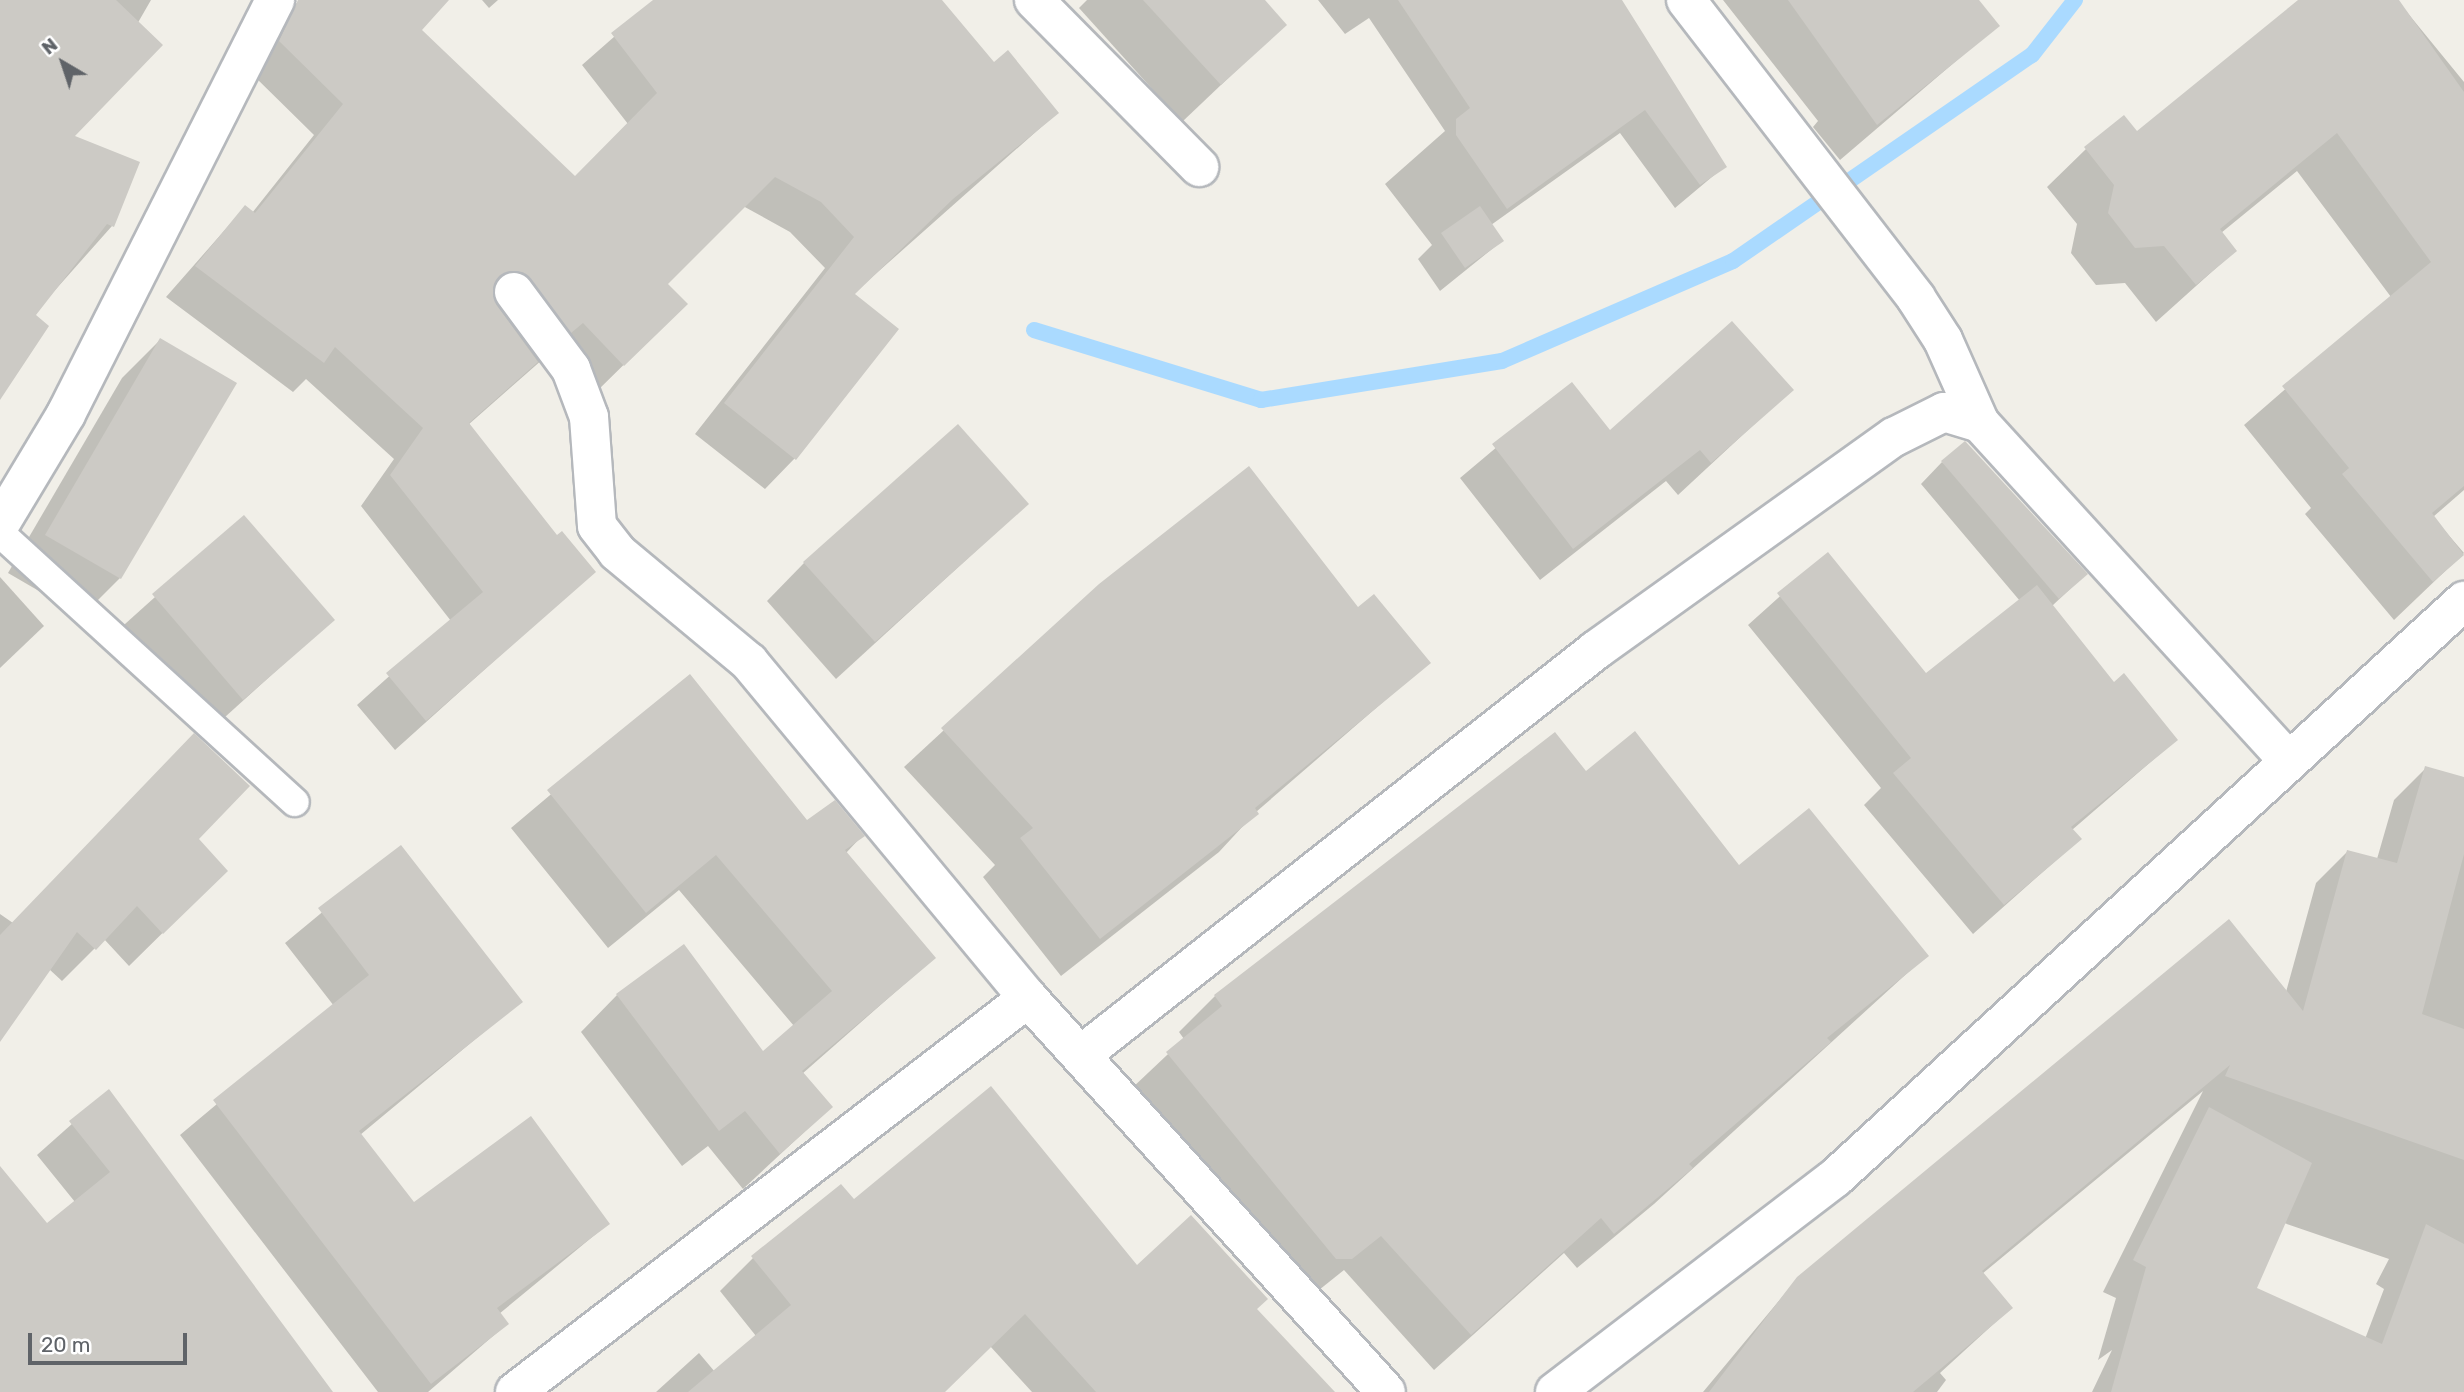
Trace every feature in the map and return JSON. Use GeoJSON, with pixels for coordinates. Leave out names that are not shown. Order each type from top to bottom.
{"type":"FeatureCollection","features":[{"type":"Feature","properties":{"kind":"street"},"geometry":{"type":"LineString","coordinates":[[0,524],[66,414],[275,0]]}},
{"type":"Feature","properties":{"kind":"street"},"geometry":{"type":"LineString","coordinates":[[1034,0],[1199,167]]}},
{"type":"Feature","properties":{"kind":"street"},"geometry":{"type":"LineString","coordinates":[[1686,0],[1916,298],[1943,340],[1980,423],[2288,760]]}},
{"type":"Feature","properties":{"kind":"street"},"geometry":{"type":"LineString","coordinates":[[514,292],[571,369],[589,417],[597,526],[617,552],[749,662],[1028,998],[1386,1392]]}},
{"type":"Feature","properties":{"kind":"street"},"geometry":{"type":"LineString","coordinates":[[1081,1055],[1596,650],[1894,437],[1944,412],[1980,423]]}},
{"type":"Feature","properties":{"kind":"street"},"geometry":{"type":"LineString","coordinates":[[1555,1392],[1835,1178],[2464,601]]}},
{"type":"Feature","properties":{"kind":"street"},"geometry":{"type":"LineString","coordinates":[[515,1392],[1028,998]]}},
{"type":"Feature","properties":{"kind":"lane"},"geometry":{"type":"LineString","coordinates":[[0,533],[295,802]]}},
{"type":"Feature","properties":{"kind":"building"},"geometry":{"type":"Polygon","coordinates":[[[0,0],[116,0],[163,45],[75,136],[140,162],[114,227],[107,224],[36,315],[49,326],[0,400],[0,0]]]}},
{"type":"Feature","properties":{"kind":"building"},"geometry":{"type":"Polygon","coordinates":[[[298,0],[449,0],[422,30],[575,176],[657,93],[611,33],[653,0],[942,0],[994,62],[1008,50],[1059,113],[953,199],[855,294],[899,329],[796,460],[724,403],[854,237],[821,202],[775,177],[668,284],[688,304],[624,366],[583,323],[571,333],[523,272],[500,275],[494,284],[496,304],[538,362],[469,423],[557,535],[562,531],[596,572],[426,721],[386,673],[483,592],[390,475],[423,428],[335,347],[324,363],[195,266],[245,205],[255,213],[343,104],[279,41],[298,0]]]}},
{"type":"Feature","properties":{"kind":"building"},"geometry":{"type":"Polygon","coordinates":[[[1143,0],[1265,0],[1287,25],[1221,85],[1143,0]]]}},
{"type":"Feature","properties":{"kind":"building"},"geometry":{"type":"Polygon","coordinates":[[[1398,0],[1622,0],[1727,167],[1700,185],[1645,110],[1507,209],[1456,135],[1456,119],[1470,108],[1398,0]]]}},
{"type":"Feature","properties":{"kind":"building"},"geometry":{"type":"Polygon","coordinates":[[[1788,0],[1979,0],[2000,26],[1877,125],[1788,0]]]}},
{"type":"Feature","properties":{"kind":"building"},"geometry":{"type":"Polygon","coordinates":[[[2298,0],[2399,0],[2464,92],[2464,486],[2432,513],[2464,555],[2433,582],[2342,474],[2349,468],[2282,386],[2431,262],[2337,133],[2220,229],[2237,251],[2196,285],[2164,246],[2135,248],[2108,213],[2114,185],[2084,147],[2124,115],[2137,131],[2298,0]]]}},
{"type":"Feature","properties":{"kind":"building"},"geometry":{"type":"Polygon","coordinates":[[[1480,206],[1504,241],[1465,268],[1441,233],[1480,206]]]}},
{"type":"Feature","properties":{"kind":"building"},"geometry":{"type":"Polygon","coordinates":[[[1732,321],[1794,390],[1711,463],[1700,450],[1573,549],[1492,444],[1572,382],[1610,430],[1732,321]]]}},
{"type":"Feature","properties":{"kind":"building"},"geometry":{"type":"Polygon","coordinates":[[[160,338],[237,383],[121,579],[45,535],[160,338]]]}},
{"type":"Feature","properties":{"kind":"building"},"geometry":{"type":"Polygon","coordinates":[[[958,424],[1029,504],[875,642],[803,562],[958,424]]]}},
{"type":"Feature","properties":{"kind":"building"},"geometry":{"type":"Polygon","coordinates":[[[1965,441],[2088,574],[2059,599],[1941,461],[1965,441]]]}},
{"type":"Feature","properties":{"kind":"building"},"geometry":{"type":"Polygon","coordinates":[[[1249,466],[1358,607],[1374,594],[1431,663],[1255,808],[1259,814],[1100,939],[1020,838],[1033,828],[941,728],[1099,584],[1249,466]]]}},
{"type":"Feature","properties":{"kind":"building"},"geometry":{"type":"Polygon","coordinates":[[[244,515],[335,620],[243,700],[152,594],[244,515]]]}},
{"type":"Feature","properties":{"kind":"building"},"geometry":{"type":"Polygon","coordinates":[[[1828,552],[1926,673],[2037,585],[2114,682],[2124,673],[2178,740],[2071,827],[2082,839],[2004,905],[1893,773],[1911,758],[1777,593],[1828,552]]]}},
{"type":"Feature","properties":{"kind":"building"},"geometry":{"type":"Polygon","coordinates":[[[690,674],[807,820],[835,800],[865,836],[845,850],[936,958],[802,1071],[833,1107],[780,1154],[745,1111],[719,1131],[616,994],[684,944],[763,1051],[832,991],[716,855],[646,913],[547,790],[690,674]]]}},
{"type":"Feature","properties":{"kind":"building"},"geometry":{"type":"Polygon","coordinates":[[[1635,731],[1739,865],[1809,808],[1929,956],[1827,1038],[1831,1042],[1689,1164],[1693,1168],[1614,1234],[1601,1218],[1471,1335],[1381,1236],[1352,1259],[1336,1259],[1166,1052],[1222,1006],[1214,995],[1555,732],[1586,771],[1635,731]]]}},
{"type":"Feature","properties":{"kind":"building"},"geometry":{"type":"Polygon","coordinates":[[[194,733],[250,786],[199,839],[228,871],[163,934],[137,906],[96,950],[77,932],[0,1042],[0,935],[194,733]]]}},
{"type":"Feature","properties":{"kind":"building"},"geometry":{"type":"Polygon","coordinates":[[[2425,766],[2464,777],[2464,854],[2422,1014],[2464,1029],[2464,1160],[2225,1076],[2230,1065],[1982,1271],[2013,1308],[1913,1392],[1709,1392],[1797,1277],[2229,919],[2303,1011],[2347,850],[2397,863],[2425,766]]]}},
{"type":"Feature","properties":{"kind":"building"},"geometry":{"type":"Polygon","coordinates":[[[401,845],[523,1002],[359,1131],[414,1202],[531,1116],[610,1224],[497,1308],[509,1324],[431,1384],[213,1100],[369,975],[318,908],[401,845]]]}},
{"type":"Feature","properties":{"kind":"building"},"geometry":{"type":"Polygon","coordinates":[[[991,1086],[1137,1265],[1191,1215],[1268,1299],[1257,1309],[1335,1392],[1096,1392],[1025,1314],[945,1392],[688,1392],[791,1305],[751,1256],[841,1184],[854,1199],[991,1086]]]}},
{"type":"Feature","properties":{"kind":"building"},"geometry":{"type":"Polygon","coordinates":[[[109,1089],[333,1392],[0,1392],[0,1166],[47,1223],[110,1172],[69,1121],[109,1089]]]}},
{"type":"Feature","properties":{"kind":"building"},"geometry":{"type":"Polygon","coordinates":[[[2209,1107],[2312,1163],[2257,1288],[2382,1344],[2426,1224],[2464,1244],[2464,1392],[2111,1392],[2146,1267],[2133,1260],[2209,1107]]]}},
{"type":"Feature","properties":{"kind":"waterway"},"geometry":{"type":"LineString","coordinates":[[1034,330],[1261,400],[1502,361],[1733,261],[2032,55],[2075,0]]}}]}
